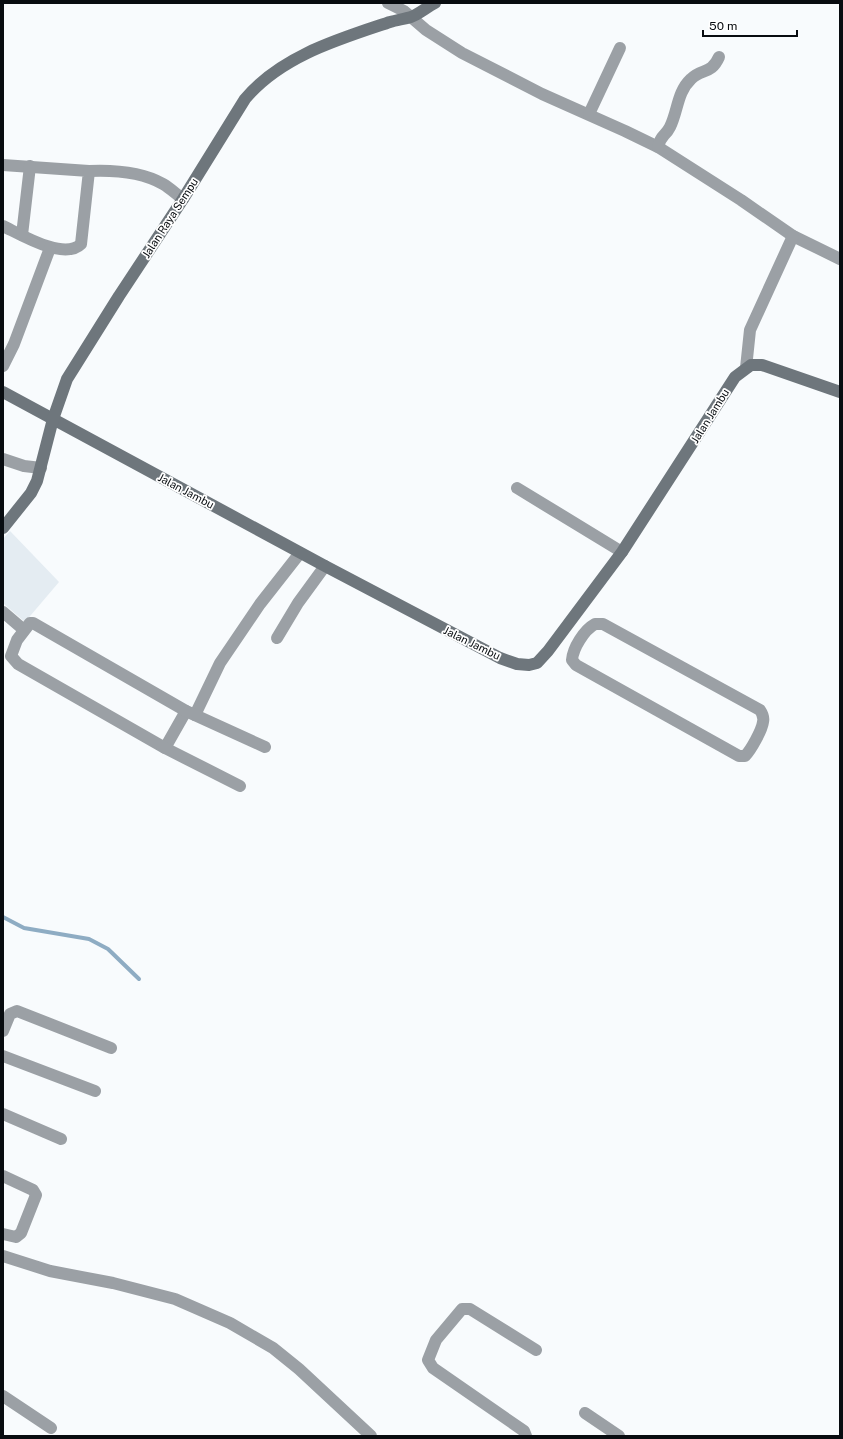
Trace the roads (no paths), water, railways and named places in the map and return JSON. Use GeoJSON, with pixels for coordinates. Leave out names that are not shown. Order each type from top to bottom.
{"type":"FeatureCollection","features":[{"type":"Feature","properties":{"kind":"street"},"geometry":{"type":"LineString","coordinates":[[388,3],[411,17],[426,30],[462,54],[542,94],[589,114],[658,147],[735,196],[793,236],[839,256]]}},
{"type":"Feature","properties":{"kind":"street","name":"Jalan Raya Sempu"},"geometry":{"type":"LineString","coordinates":[[3,528],[32,493],[42,468],[53,419],[67,379],[119,296],[183,199],[245,99],[263,81],[276,71],[310,52],[391,22],[411,17],[435,3]]}},
{"type":"Feature","properties":{"kind":"street"},"geometry":{"type":"LineString","coordinates":[[589,114],[620,48]]}},
{"type":"Feature","properties":{"kind":"street"},"geometry":{"type":"LineString","coordinates":[[658,147],[661,136],[670,127],[678,100],[686,84],[695,76],[709,70],[719,57]]}},
{"type":"Feature","properties":{"kind":"street"},"geometry":{"type":"LineString","coordinates":[[3,165],[89,171],[107,170],[149,178],[163,184],[183,199]]}},
{"type":"Feature","properties":{"kind":"street"},"geometry":{"type":"LineString","coordinates":[[22,235],[30,166]]}},
{"type":"Feature","properties":{"kind":"street"},"geometry":{"type":"LineString","coordinates":[[3,226],[50,248],[73,249],[80,244],[89,171]]}},
{"type":"Feature","properties":{"kind":"street"},"geometry":{"type":"LineString","coordinates":[[746,368],[750,330],[793,236]]}},
{"type":"Feature","properties":{"kind":"street"},"geometry":{"type":"LineString","coordinates":[[3,366],[14,344],[50,248]]}},
{"type":"Feature","properties":{"kind":"street"},"geometry":{"type":"LineString","coordinates":[[746,368],[751,365],[762,365],[840,392]]}},
{"type":"Feature","properties":{"kind":"street","name":"Jalan Jambu"},"geometry":{"type":"LineString","coordinates":[[3,392],[300,553],[467,641],[500,658],[524,665],[537,662],[548,651],[622,552],[688,451],[724,392],[735,377],[746,368]]}},
{"type":"Feature","properties":{"kind":"street"},"geometry":{"type":"LineString","coordinates":[[3,459],[24,466],[42,468]]}},
{"type":"Feature","properties":{"kind":"street"},"geometry":{"type":"LineString","coordinates":[[517,488],[622,552]]}},
{"type":"Feature","properties":{"kind":"street"},"geometry":{"type":"LineString","coordinates":[[165,748],[191,713],[220,663],[260,604],[300,553]]}},
{"type":"Feature","properties":{"kind":"street"},"geometry":{"type":"LineString","coordinates":[[277,638],[298,603],[325,566]]}},
{"type":"Feature","properties":{"kind":"street"},"geometry":{"type":"LineString","coordinates":[[3,612],[24,630]]}},
{"type":"Feature","properties":{"kind":"street"},"geometry":{"type":"LineString","coordinates":[[572,618],[588,628],[603,624],[760,710],[763,714],[763,722],[749,752],[745,756],[739,756],[576,665],[572,660],[572,653],[588,628]]}},
{"type":"Feature","properties":{"kind":"street"},"geometry":{"type":"LineString","coordinates":[[240,786],[165,748],[13,660],[11,656],[13,648],[24,630],[30,623],[40,626],[191,713],[265,747]]}},
{"type":"Feature","properties":{"kind":"street"},"geometry":{"type":"LineString","coordinates":[[3,1031],[10,1014],[17,1010],[110,1048]]}},
{"type":"Feature","properties":{"kind":"street"},"geometry":{"type":"LineString","coordinates":[[3,1056],[95,1091]]}},
{"type":"Feature","properties":{"kind":"street"},"geometry":{"type":"LineString","coordinates":[[3,1114],[61,1139]]}},
{"type":"Feature","properties":{"kind":"street"},"geometry":{"type":"LineString","coordinates":[[3,1176],[33,1190],[36,1195],[22,1233],[16,1237],[3,1234]]}},
{"type":"Feature","properties":{"kind":"street"},"geometry":{"type":"LineString","coordinates":[[3,1256],[50,1271],[113,1283],[175,1299],[230,1323],[273,1348],[299,1369],[372,1436]]}},
{"type":"Feature","properties":{"kind":"street"},"geometry":{"type":"LineString","coordinates":[[526,1436],[524,1430],[433,1368],[428,1360],[436,1340],[462,1309],[470,1308],[536,1350]]}},
{"type":"Feature","properties":{"kind":"street"},"geometry":{"type":"LineString","coordinates":[[3,1396],[51,1428]]}},
{"type":"Feature","properties":{"kind":"street"},"geometry":{"type":"LineString","coordinates":[[585,1413],[619,1436]]}},
{"type":"Feature","properties":{"kind":"waterway"},"geometry":{"type":"LineString","coordinates":[[3,917],[24,928],[89,939],[108,949],[139,979]]}}]}
